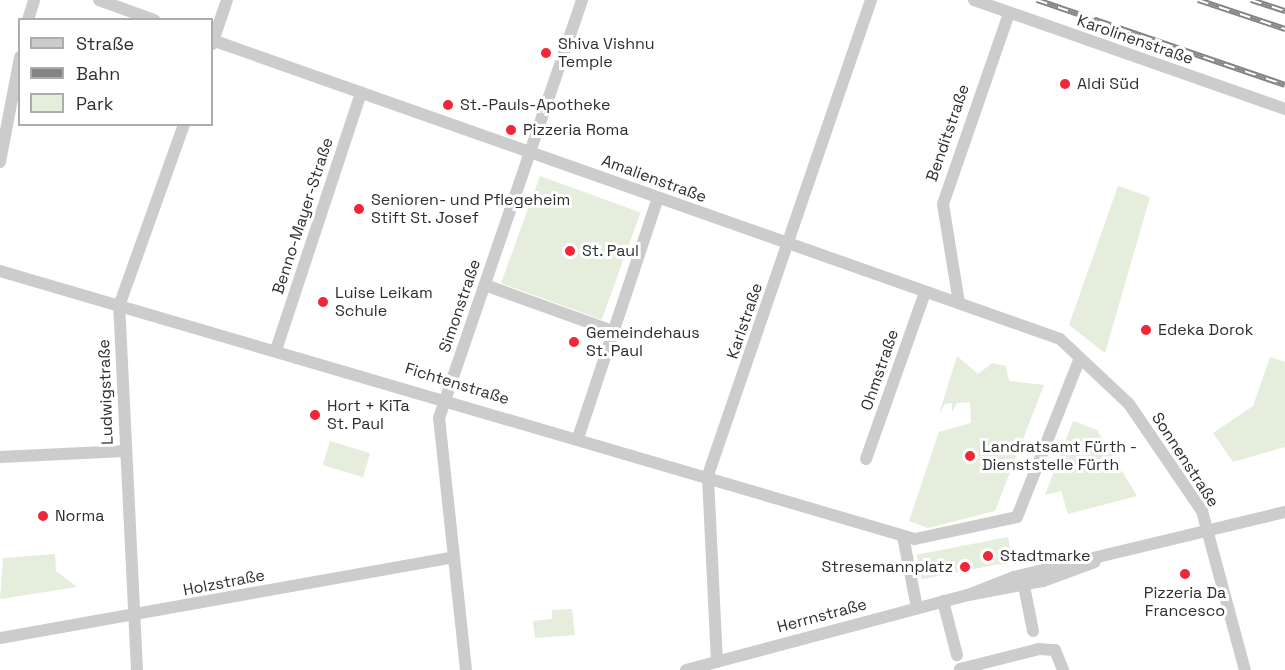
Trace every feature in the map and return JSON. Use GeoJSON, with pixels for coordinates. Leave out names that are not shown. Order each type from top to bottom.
{"type":"FeatureCollection","features":[{"type":"Feature","properties":{"kind":"street"},"geometry":{"type":"LineString","coordinates":[[29,18],[34,0]]}},
{"type":"Feature","properties":{"kind":"street"},"geometry":{"type":"LineString","coordinates":[[99,0],[148,18]]}},
{"type":"Feature","properties":{"kind":"street"},"geometry":{"type":"LineString","coordinates":[[213,38],[227,0]]}},
{"type":"Feature","properties":{"kind":"street","name":"Simonstraße"},"geometry":{"type":"LineString","coordinates":[[466,670],[439,418],[582,0]]}},
{"type":"Feature","properties":{"kind":"street","name":"Karlstraße"},"geometry":{"type":"LineString","coordinates":[[717,662],[708,475],[790,245],[871,0]]}},
{"type":"Feature","properties":{"kind":"street","name":"Karolinenstraße"},"geometry":{"type":"LineString","coordinates":[[974,0],[1285,109]]}},
{"type":"Feature","properties":{"kind":"street","name":"Benditstraße"},"geometry":{"type":"LineString","coordinates":[[959,303],[943,204],[1009,13]]}},
{"type":"Feature","properties":{"kind":"street","name":"Amalienstraße"},"geometry":{"type":"LineString","coordinates":[[213,41],[1060,339],[1080,358]]}},
{"type":"Feature","properties":{"kind":"street"},"geometry":{"type":"LineString","coordinates":[[0,162],[18,68]]}},
{"type":"Feature","properties":{"kind":"street","name":"Benno-Mayer-Straße"},"geometry":{"type":"LineString","coordinates":[[276,350],[362,93]]}},
{"type":"Feature","properties":{"kind":"street","name":"Ludwigstraße"},"geometry":{"type":"LineString","coordinates":[[137,670],[119,306],[183,126]]}},
{"type":"Feature","properties":{"kind":"street"},"geometry":{"type":"LineString","coordinates":[[578,438],[658,198]]}},
{"type":"Feature","properties":{"kind":"street","name":"Fichtenstraße"},"geometry":{"type":"LineString","coordinates":[[0,271],[445,397],[903,536]]}},
{"type":"Feature","properties":{"kind":"street"},"geometry":{"type":"LineString","coordinates":[[485,285],[613,331]]}},
{"type":"Feature","properties":{"kind":"street","name":"Ohmstraße"},"geometry":{"type":"LineString","coordinates":[[866,459],[925,292]]}},
{"type":"Feature","properties":{"kind":"street"},"geometry":{"type":"LineString","coordinates":[[917,608],[903,536],[929,540],[1017,518],[1080,358]]}},
{"type":"Feature","properties":{"kind":"street","name":"Sonnenstraße"},"geometry":{"type":"LineString","coordinates":[[1080,358],[1129,404],[1202,511],[1245,670]]}},
{"type":"Feature","properties":{"kind":"street"},"geometry":{"type":"LineString","coordinates":[[0,457],[125,451]]}},
{"type":"Feature","properties":{"kind":"street","name":"Herrnstraße"},"geometry":{"type":"LineString","coordinates":[[686,670],[943,601],[1024,586],[1095,562],[1285,512]]}},
{"type":"Feature","properties":{"kind":"street","name":"Holzstraße"},"geometry":{"type":"LineString","coordinates":[[0,638],[134,617],[453,557]]}},
{"type":"Feature","properties":{"kind":"street","name":"Herrnstraße"},"geometry":{"type":"LineString","coordinates":[[968,595],[1014,577],[1095,562]]}},
{"type":"Feature","properties":{"kind":"street"},"geometry":{"type":"LineString","coordinates":[[1024,586],[1033,631]]}},
{"type":"Feature","properties":{"kind":"street"},"geometry":{"type":"LineString","coordinates":[[943,601],[957,655]]}},
{"type":"Feature","properties":{"kind":"street"},"geometry":{"type":"LineString","coordinates":[[960,669],[1039,649],[1055,650],[1063,670]]}},
{"type":"Feature","properties":{"kind":"green space"},"geometry":{"type":"Polygon","coordinates":[[[540,176],[641,213],[602,320],[501,283],[540,176]]]}},
{"type":"Feature","properties":{"kind":"green space"},"geometry":{"type":"Polygon","coordinates":[[[1118,186],[1150,197],[1105,353],[1069,325],[1118,186]]]}},
{"type":"Feature","properties":{"kind":"green space"},"geometry":{"type":"Polygon","coordinates":[[[957,356],[978,374],[992,363],[1006,366],[1009,381],[1044,385],[995,511],[928,528],[909,521],[939,432],[971,423],[970,402],[957,403],[952,412],[952,403],[945,404],[939,414],[957,356]]]}},
{"type":"Feature","properties":{"kind":"green space"},"geometry":{"type":"Polygon","coordinates":[[[1270,357],[1285,362],[1285,447],[1233,462],[1213,433],[1253,406],[1270,357]]]}},
{"type":"Feature","properties":{"kind":"green space"},"geometry":{"type":"Polygon","coordinates":[[[1073,421],[1097,430],[1137,496],[1068,514],[1061,491],[1045,495],[1073,421]]]}},
{"type":"Feature","properties":{"kind":"green space"},"geometry":{"type":"Polygon","coordinates":[[[330,441],[370,453],[363,477],[323,465],[330,441]]]}},
{"type":"Feature","properties":{"kind":"green space"},"geometry":{"type":"Polygon","coordinates":[[[1008,537],[1013,562],[921,579],[917,555],[1008,537]]]}},
{"type":"Feature","properties":{"kind":"green space"},"geometry":{"type":"Polygon","coordinates":[[[55,554],[56,571],[77,587],[0,599],[3,558],[55,554]]]}},
{"type":"Feature","properties":{"kind":"green space"},"geometry":{"type":"Polygon","coordinates":[[[572,609],[575,635],[535,638],[533,621],[552,619],[552,610],[572,609]]]}},
{"type":"Feature","properties":{"kind":"railway"},"geometry":{"type":"LineString","coordinates":[[1037,0],[1285,85]]}},
{"type":"Feature","properties":{"kind":"railway"},"geometry":{"type":"LineString","coordinates":[[1198,0],[1285,29]]}},
{"type":"Feature","properties":{"kind":"railway"},"geometry":{"type":"LineString","coordinates":[[1251,0],[1285,11]]}},
{"type":"Feature","properties":{"kind":"place","name":"Shiva Vishnu Temple"},"geometry":{"type":"Point","coordinates":[546,53]}},
{"type":"Feature","properties":{"kind":"place","name":"Aldi Süd"},"geometry":{"type":"Point","coordinates":[1065,84]}},
{"type":"Feature","properties":{"kind":"place","name":"St.-Pauls-Apotheke"},"geometry":{"type":"Point","coordinates":[448,105]}},
{"type":"Feature","properties":{"kind":"place","name":"Pizzeria Roma"},"geometry":{"type":"Point","coordinates":[511,130]}},
{"type":"Feature","properties":{"kind":"place","name":"Senioren- und Pflegeheim Stift St. Josef"},"geometry":{"type":"Point","coordinates":[359,209]}},
{"type":"Feature","properties":{"kind":"place","name":"St. Paul"},"geometry":{"type":"Point","coordinates":[570,251]}},
{"type":"Feature","properties":{"kind":"place","name":"Luise Leikam Schule"},"geometry":{"type":"Point","coordinates":[323,302]}},
{"type":"Feature","properties":{"kind":"place","name":"Edeka Dorok"},"geometry":{"type":"Point","coordinates":[1146,330]}},
{"type":"Feature","properties":{"kind":"place","name":"Gemeindehaus St. Paul"},"geometry":{"type":"Point","coordinates":[574,342]}},
{"type":"Feature","properties":{"kind":"place","name":"Hort + KiTa St. Paul"},"geometry":{"type":"Point","coordinates":[315,415]}},
{"type":"Feature","properties":{"kind":"place","name":"Landratsamt Fürth - Dienststelle Fürth"},"geometry":{"type":"Point","coordinates":[970,456]}},
{"type":"Feature","properties":{"kind":"place","name":"Norma"},"geometry":{"type":"Point","coordinates":[43,516]}},
{"type":"Feature","properties":{"kind":"place","name":"Stadtmarke"},"geometry":{"type":"Point","coordinates":[988,556]}},
{"type":"Feature","properties":{"kind":"place","name":"Stresemannplatz"},"geometry":{"type":"Point","coordinates":[965,567]}},
{"type":"Feature","properties":{"kind":"place","name":"Pizzeria Da Francesco"},"geometry":{"type":"Point","coordinates":[1185,574]}}]}
